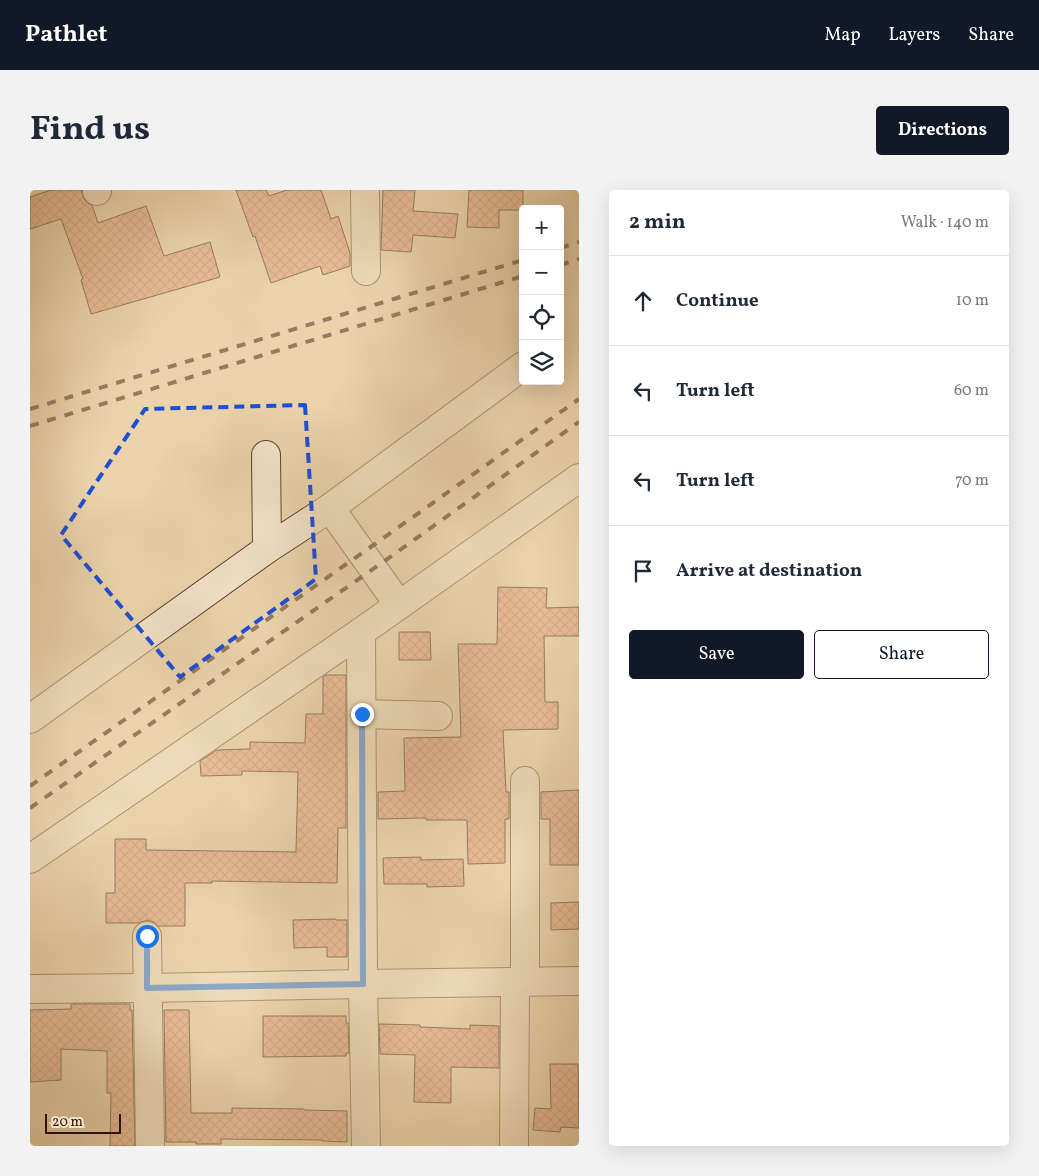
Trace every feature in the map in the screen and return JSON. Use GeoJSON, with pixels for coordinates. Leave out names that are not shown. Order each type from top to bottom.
{"type":"FeatureCollection","features":[{"type":"Feature","properties":{"kind":"street"},"geometry":{"type":"LineString","coordinates":[[365,190],[366,270]]}},
{"type":"Feature","properties":{"kind":"street"},"geometry":{"type":"LineString","coordinates":[[30,719],[267,550],[330,508],[519,369]]}},
{"type":"Feature","properties":{"kind":"street"},"geometry":{"type":"LineString","coordinates":[[266,455],[267,550]]}},
{"type":"Feature","properties":{"kind":"street"},"geometry":{"type":"LineString","coordinates":[[30,859],[361,632],[579,478]]}},
{"type":"Feature","properties":{"kind":"street"},"geometry":{"type":"LineString","coordinates":[[330,508],[399,605]]}},
{"type":"Feature","properties":{"kind":"street"},"geometry":{"type":"LineString","coordinates":[[361,632],[366,1146]]}},
{"type":"Feature","properties":{"kind":"street"},"geometry":{"type":"LineString","coordinates":[[362,714],[438,716]]}},
{"type":"Feature","properties":{"kind":"street"},"geometry":{"type":"LineString","coordinates":[[514,1146],[526,781]]}},
{"type":"Feature","properties":{"kind":"street"},"geometry":{"type":"LineString","coordinates":[[147,936],[150,1145]]}},
{"type":"Feature","properties":{"kind":"street"},"geometry":{"type":"LineString","coordinates":[[30,989],[579,981]]}},
{"type":"Feature","properties":{"kind":"highlighted area"},"geometry":{"type":"Polygon","coordinates":[[[305,405],[316,579],[180,677],[61,535],[145,409],[305,405]]]}},
{"type":"Feature","properties":{"kind":"building"},"geometry":{"type":"Polygon","coordinates":[[[51,190],[81,190],[84,199],[92,205],[98,223],[146,206],[164,256],[210,242],[220,277],[91,314],[81,280],[83,279],[61,219],[30,229],[30,197],[51,190]]]}},
{"type":"Feature","properties":{"kind":"building"},"geometry":{"type":"Polygon","coordinates":[[[236,190],[266,190],[269,196],[287,190],[321,190],[331,219],[338,216],[350,253],[350,266],[323,275],[320,266],[271,283],[255,236],[253,237],[236,190]]]}},
{"type":"Feature","properties":{"kind":"building"},"geometry":{"type":"Polygon","coordinates":[[[383,190],[415,190],[413,211],[458,214],[455,238],[413,235],[411,252],[381,250],[383,190]]]}},
{"type":"Feature","properties":{"kind":"building"},"geometry":{"type":"Polygon","coordinates":[[[469,190],[523,190],[523,205],[519,205],[519,210],[499,210],[499,228],[467,227],[469,190]]]}},
{"type":"Feature","properties":{"kind":"building"},"geometry":{"type":"Polygon","coordinates":[[[498,587],[547,588],[546,608],[579,607],[579,636],[544,636],[545,702],[558,702],[558,729],[503,730],[506,792],[509,792],[509,819],[505,819],[505,863],[468,864],[467,820],[426,820],[426,818],[378,819],[378,792],[405,791],[404,738],[461,737],[458,644],[497,644],[498,587]]]}},
{"type":"Feature","properties":{"kind":"building"},"geometry":{"type":"Polygon","coordinates":[[[399,632],[430,632],[431,660],[399,660],[399,632]]]}},
{"type":"Feature","properties":{"kind":"building"},"geometry":{"type":"Polygon","coordinates":[[[326,675],[346,675],[346,828],[338,828],[337,883],[212,881],[212,883],[185,883],[185,926],[158,926],[154,922],[147,920],[139,923],[106,923],[106,893],[115,893],[115,839],[146,839],[146,850],[296,852],[298,772],[242,771],[242,775],[201,776],[200,761],[217,750],[250,749],[250,742],[305,743],[306,714],[323,714],[323,677],[326,675]]]}},
{"type":"Feature","properties":{"kind":"building"},"geometry":{"type":"Polygon","coordinates":[[[579,790],[579,865],[550,865],[550,819],[541,819],[541,792],[579,790]]]}},
{"type":"Feature","properties":{"kind":"building"},"geometry":{"type":"Polygon","coordinates":[[[421,857],[421,860],[463,859],[464,886],[427,887],[427,884],[384,884],[383,858],[421,857]]]}},
{"type":"Feature","properties":{"kind":"building"},"geometry":{"type":"Polygon","coordinates":[[[579,902],[579,929],[551,930],[551,903],[579,902]]]}},
{"type":"Feature","properties":{"kind":"building"},"geometry":{"type":"Polygon","coordinates":[[[293,920],[347,920],[347,957],[327,957],[327,947],[294,948],[293,920]]]}},
{"type":"Feature","properties":{"kind":"building"},"geometry":{"type":"Polygon","coordinates":[[[71,1004],[130,1004],[130,1010],[132,1010],[135,1146],[110,1146],[111,1093],[107,1093],[107,1051],[61,1049],[61,1080],[30,1082],[30,1010],[71,1009],[71,1004]]]}},
{"type":"Feature","properties":{"kind":"building"},"geometry":{"type":"Polygon","coordinates":[[[164,1010],[189,1010],[191,1113],[232,1113],[232,1108],[347,1111],[347,1142],[221,1139],[221,1144],[166,1142],[164,1010]]]}},
{"type":"Feature","properties":{"kind":"building"},"geometry":{"type":"Polygon","coordinates":[[[263,1016],[346,1016],[349,1053],[346,1053],[346,1056],[263,1057],[263,1016]]]}},
{"type":"Feature","properties":{"kind":"building"},"geometry":{"type":"Polygon","coordinates":[[[379,1024],[470,1029],[470,1025],[499,1026],[499,1068],[451,1067],[451,1103],[414,1102],[415,1055],[380,1054],[379,1024]]]}},
{"type":"Feature","properties":{"kind":"building"},"geometry":{"type":"Polygon","coordinates":[[[550,1064],[578,1064],[579,1128],[561,1127],[560,1132],[533,1130],[535,1108],[551,1109],[550,1064]]]}},
{"type":"Feature","properties":{"kind":"railway"},"geometry":{"type":"LineString","coordinates":[[564,247],[579,242]]}},
{"type":"Feature","properties":{"kind":"railway"},"geometry":{"type":"LineString","coordinates":[[564,264],[579,259]]}},
{"type":"Feature","properties":{"kind":"railway"},"geometry":{"type":"LineString","coordinates":[[30,409],[519,261]]}},
{"type":"Feature","properties":{"kind":"railway"},"geometry":{"type":"LineString","coordinates":[[30,426],[519,277]]}},
{"type":"Feature","properties":{"kind":"railway"},"geometry":{"type":"LineString","coordinates":[[30,786],[579,399]]}},
{"type":"Feature","properties":{"kind":"railway"},"geometry":{"type":"LineString","coordinates":[[30,808],[386,560],[579,422]]}},
{"type":"Feature","properties":{"kind":"route"},"geometry":{"type":"LineString","coordinates":[[147,936],[147,988],[363,984],[362,714]]}}]}
